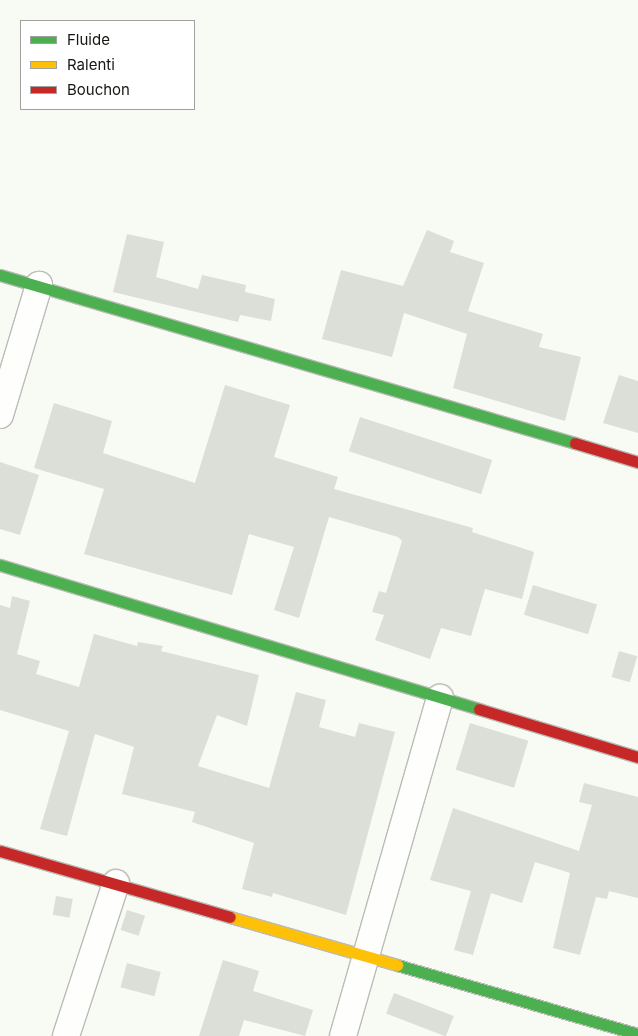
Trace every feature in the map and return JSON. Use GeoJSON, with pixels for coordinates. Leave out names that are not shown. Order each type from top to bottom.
{"type":"FeatureCollection","features":[{"type":"Feature","properties":{"kind":"street"},"geometry":{"type":"LineString","coordinates":[[0,274],[638,462]]}},
{"type":"Feature","properties":{"kind":"street"},"geometry":{"type":"LineString","coordinates":[[0,415],[39,285]]}},
{"type":"Feature","properties":{"kind":"street"},"geometry":{"type":"LineString","coordinates":[[0,565],[638,757]]}},
{"type":"Feature","properties":{"kind":"street"},"geometry":{"type":"LineString","coordinates":[[343,1036],[440,698]]}},
{"type":"Feature","properties":{"kind":"street"},"geometry":{"type":"LineString","coordinates":[[0,851],[116,883],[365,958],[638,1034]]}},
{"type":"Feature","properties":{"kind":"street"},"geometry":{"type":"LineString","coordinates":[[66,1036],[116,883]]}},
{"type":"Feature","properties":{"kind":"building"},"geometry":{"type":"Polygon","coordinates":[[[427,230],[454,241],[450,252],[484,263],[468,311],[543,334],[539,347],[581,357],[565,421],[453,388],[467,334],[404,313],[392,357],[322,339],[341,270],[403,286],[427,230]]]}},
{"type":"Feature","properties":{"kind":"building"},"geometry":{"type":"Polygon","coordinates":[[[127,234],[164,242],[156,277],[198,289],[202,275],[246,285],[245,292],[275,299],[271,321],[240,315],[238,322],[113,292],[127,234]]]}},
{"type":"Feature","properties":{"kind":"building"},"geometry":{"type":"Polygon","coordinates":[[[619,375],[638,381],[638,433],[603,423],[619,375]]]}},
{"type":"Feature","properties":{"kind":"building"},"geometry":{"type":"Polygon","coordinates":[[[225,385],[290,405],[274,457],[338,477],[334,489],[473,528],[472,532],[534,552],[522,599],[485,589],[471,636],[441,628],[430,659],[375,640],[384,615],[372,612],[379,591],[386,593],[402,541],[398,537],[329,517],[299,618],[274,610],[294,547],[249,534],[232,595],[84,554],[104,489],[34,468],[54,403],[112,421],[103,453],[195,483],[225,385]]]}},
{"type":"Feature","properties":{"kind":"building"},"geometry":{"type":"Polygon","coordinates":[[[360,417],[492,460],[481,494],[349,451],[360,417]]]}},
{"type":"Feature","properties":{"kind":"building"},"geometry":{"type":"Polygon","coordinates":[[[0,462],[39,475],[20,535],[0,529],[0,462]]]}},
{"type":"Feature","properties":{"kind":"building"},"geometry":{"type":"Polygon","coordinates":[[[533,585],[597,605],[588,634],[524,615],[533,585]]]}},
{"type":"Feature","properties":{"kind":"building"},"geometry":{"type":"Polygon","coordinates":[[[12,596],[30,601],[17,654],[40,661],[36,674],[79,687],[94,634],[137,646],[138,642],[163,646],[161,651],[259,675],[247,726],[217,715],[198,766],[269,788],[296,692],[326,700],[319,727],[355,737],[359,723],[395,732],[346,915],[273,893],[272,897],[242,889],[254,843],[192,822],[195,812],[122,794],[134,747],[95,734],[67,836],[40,829],[69,731],[0,710],[0,605],[10,608],[12,596]]]}},
{"type":"Feature","properties":{"kind":"building"},"geometry":{"type":"Polygon","coordinates":[[[619,651],[637,656],[630,682],[612,677],[619,651]]]}},
{"type":"Feature","properties":{"kind":"building"},"geometry":{"type":"Polygon","coordinates":[[[470,723],[528,741],[514,788],[456,770],[470,723]]]}},
{"type":"Feature","properties":{"kind":"building"},"geometry":{"type":"Polygon","coordinates":[[[584,783],[638,797],[638,898],[609,891],[607,899],[596,897],[580,955],[553,948],[570,873],[535,862],[522,903],[491,893],[473,955],[454,950],[471,891],[430,880],[453,808],[579,851],[592,805],[579,802],[584,783]]]}},
{"type":"Feature","properties":{"kind":"building"},"geometry":{"type":"Polygon","coordinates":[[[56,896],[73,899],[69,918],[53,915],[56,896]]]}},
{"type":"Feature","properties":{"kind":"building"},"geometry":{"type":"Polygon","coordinates":[[[127,910],[145,916],[139,936],[121,930],[127,910]]]}},
{"type":"Feature","properties":{"kind":"building"},"geometry":{"type":"Polygon","coordinates":[[[223,960],[259,971],[253,991],[313,1010],[305,1036],[244,1020],[239,1036],[199,1036],[223,960]]]}},
{"type":"Feature","properties":{"kind":"building"},"geometry":{"type":"Polygon","coordinates":[[[127,963],[161,972],[154,996],[121,987],[127,963]]]}},
{"type":"Feature","properties":{"kind":"building"},"geometry":{"type":"Polygon","coordinates":[[[394,993],[454,1016],[445,1036],[386,1014],[394,993]]]}},
{"type":"Feature","properties":{"kind":"traffic: fast"},"geometry":{"type":"LineString","coordinates":[[0,275],[575,443]]}},
{"type":"Feature","properties":{"kind":"traffic: fast"},"geometry":{"type":"LineString","coordinates":[[0,565],[479,709]]}},
{"type":"Feature","properties":{"kind":"traffic: fast"},"geometry":{"type":"LineString","coordinates":[[397,965],[638,1034]]}},
{"type":"Feature","properties":{"kind":"traffic: slow"},"geometry":{"type":"LineString","coordinates":[[230,917],[397,965]]}},
{"type":"Feature","properties":{"kind":"traffic: jam"},"geometry":{"type":"LineString","coordinates":[[575,443],[638,462]]}},
{"type":"Feature","properties":{"kind":"traffic: jam"},"geometry":{"type":"LineString","coordinates":[[479,709],[638,757]]}},
{"type":"Feature","properties":{"kind":"traffic: jam"},"geometry":{"type":"LineString","coordinates":[[0,851],[230,917]]}}]}
